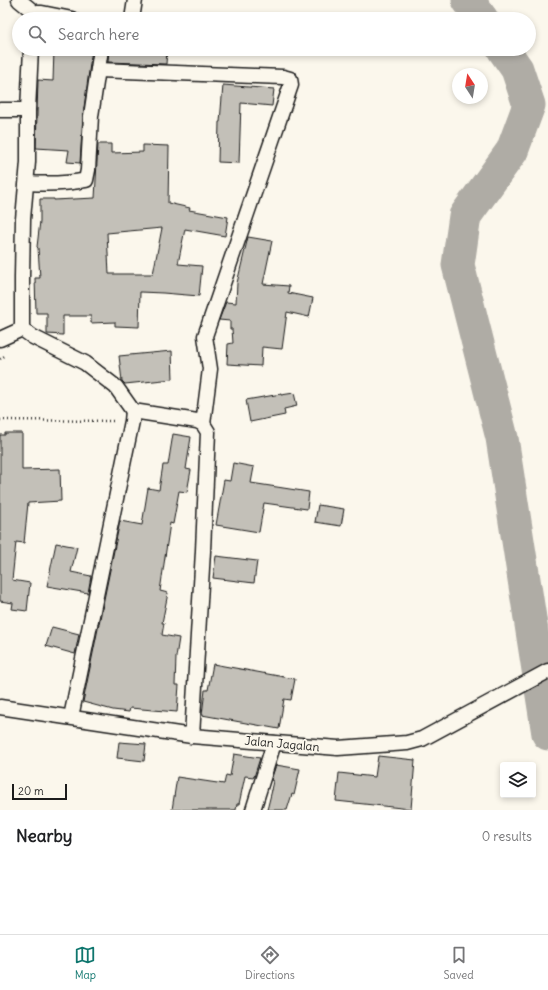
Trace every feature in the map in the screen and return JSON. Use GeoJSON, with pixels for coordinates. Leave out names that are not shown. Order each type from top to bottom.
{"type":"FeatureCollection","features":[{"type":"Feature","properties":{"kind":"street"},"geometry":{"type":"LineString","coordinates":[[19,0],[30,12]]}},
{"type":"Feature","properties":{"kind":"street"},"geometry":{"type":"LineString","coordinates":[[133,12],[135,0]]}},
{"type":"Feature","properties":{"kind":"street"},"geometry":{"type":"LineString","coordinates":[[22,329],[23,219],[27,183],[31,56]]}},
{"type":"Feature","properties":{"kind":"street"},"geometry":{"type":"LineString","coordinates":[[27,183],[41,184],[86,180],[92,116],[100,56]]}},
{"type":"Feature","properties":{"kind":"street"},"geometry":{"type":"LineString","coordinates":[[98,70],[283,77],[290,80],[291,85],[205,336],[210,369],[203,424]]}},
{"type":"Feature","properties":{"kind":"street"},"geometry":{"type":"LineString","coordinates":[[0,110],[28,110]]}},
{"type":"Feature","properties":{"kind":"street"},"geometry":{"type":"LineString","coordinates":[[0,339],[22,329]]}},
{"type":"Feature","properties":{"kind":"street"},"geometry":{"type":"LineString","coordinates":[[22,329],[34,337],[85,363],[116,388],[133,416],[71,717]]}},
{"type":"Feature","properties":{"kind":"street"},"geometry":{"type":"LineString","coordinates":[[133,416],[197,421],[203,424],[208,432],[203,559],[192,736]]}},
{"type":"Feature","properties":{"kind":"street","name":"Jalan Jagalan"},"geometry":{"type":"LineString","coordinates":[[0,707],[192,736],[338,748],[407,743],[422,739],[548,671]]}},
{"type":"Feature","properties":{"kind":"street"},"geometry":{"type":"LineString","coordinates":[[253,810],[274,743]]}},
{"type":"Feature","properties":{"kind":"path"},"geometry":{"type":"LineString","coordinates":[[0,420],[133,416]]}},
{"type":"Feature","properties":{"kind":"building"},"geometry":{"type":"Polygon","coordinates":[[[54,56],[91,56],[83,115],[80,163],[67,162],[69,150],[36,148],[38,80],[53,81],[54,56]]]}},
{"type":"Feature","properties":{"kind":"building"},"geometry":{"type":"Polygon","coordinates":[[[108,56],[167,56],[166,64],[108,62],[108,56]]]}},
{"type":"Feature","properties":{"kind":"building"},"geometry":{"type":"Polygon","coordinates":[[[223,85],[274,89],[272,106],[241,103],[239,163],[218,162],[219,122],[223,85]]]}},
{"type":"Feature","properties":{"kind":"building"},"geometry":{"type":"Polygon","coordinates":[[[98,144],[111,144],[111,153],[143,152],[143,145],[169,146],[168,203],[190,208],[189,210],[228,217],[225,236],[185,229],[178,264],[202,266],[199,296],[140,292],[139,327],[115,326],[115,322],[91,323],[91,316],[63,316],[63,335],[47,334],[47,313],[36,313],[35,278],[40,278],[37,247],[40,221],[40,199],[54,200],[95,198],[98,144]],[[162,228],[107,233],[109,274],[153,274],[162,228]]]}},
{"type":"Feature","properties":{"kind":"building"},"geometry":{"type":"Polygon","coordinates":[[[248,237],[272,241],[263,284],[289,286],[288,293],[313,298],[309,317],[287,312],[282,349],[262,347],[261,366],[227,364],[228,344],[233,343],[232,329],[230,329],[230,321],[219,320],[226,302],[236,303],[237,283],[248,237]]]}},
{"type":"Feature","properties":{"kind":"building"},"geometry":{"type":"Polygon","coordinates":[[[172,351],[173,379],[125,384],[122,381],[119,356],[172,351]]]}},
{"type":"Feature","properties":{"kind":"building"},"geometry":{"type":"Polygon","coordinates":[[[294,393],[297,406],[284,409],[285,415],[250,422],[246,400],[294,393]]]}},
{"type":"Feature","properties":{"kind":"building"},"geometry":{"type":"Polygon","coordinates":[[[5,433],[22,433],[22,470],[60,469],[61,501],[28,503],[24,543],[16,542],[12,580],[30,583],[27,611],[12,609],[13,603],[0,601],[0,435],[5,435],[5,433]]]}},
{"type":"Feature","properties":{"kind":"building"},"geometry":{"type":"Polygon","coordinates":[[[173,434],[191,437],[186,469],[191,470],[187,492],[179,491],[173,524],[170,523],[160,591],[168,593],[162,623],[164,623],[162,635],[179,638],[176,657],[175,685],[179,685],[177,712],[130,708],[129,712],[113,710],[83,702],[120,521],[142,525],[148,488],[159,490],[163,465],[168,465],[173,434]]]}},
{"type":"Feature","properties":{"kind":"building"},"geometry":{"type":"Polygon","coordinates":[[[233,463],[254,467],[251,483],[309,492],[307,509],[264,503],[259,532],[216,525],[224,480],[230,481],[233,463]]]}},
{"type":"Feature","properties":{"kind":"building"},"geometry":{"type":"Polygon","coordinates":[[[318,505],[344,509],[341,526],[315,522],[318,505]]]}},
{"type":"Feature","properties":{"kind":"building"},"geometry":{"type":"Polygon","coordinates":[[[56,543],[77,547],[71,572],[91,576],[88,593],[47,586],[56,543]]]}},
{"type":"Feature","properties":{"kind":"building"},"geometry":{"type":"Polygon","coordinates":[[[216,556],[257,561],[254,583],[213,578],[216,556]]]}},
{"type":"Feature","properties":{"kind":"building"},"geometry":{"type":"Polygon","coordinates":[[[52,627],[79,634],[75,654],[46,646],[52,627]]]}},
{"type":"Feature","properties":{"kind":"building"},"geometry":{"type":"Polygon","coordinates":[[[213,664],[295,679],[291,700],[284,699],[279,729],[202,715],[205,690],[208,690],[213,664]]]}},
{"type":"Feature","properties":{"kind":"building"},"geometry":{"type":"Polygon","coordinates":[[[119,742],[146,744],[144,761],[117,758],[119,742]]]}},
{"type":"Feature","properties":{"kind":"building"},"geometry":{"type":"Polygon","coordinates":[[[234,754],[260,758],[254,777],[245,776],[239,804],[237,804],[236,810],[172,810],[177,777],[224,784],[226,775],[230,776],[234,754]]]}},
{"type":"Feature","properties":{"kind":"building"},"geometry":{"type":"Polygon","coordinates":[[[378,756],[415,760],[411,809],[336,801],[339,773],[375,777],[378,756]]]}},
{"type":"Feature","properties":{"kind":"building"},"geometry":{"type":"Polygon","coordinates":[[[276,765],[300,769],[294,795],[292,794],[287,810],[267,810],[272,790],[273,781],[271,780],[276,765]]]}},
{"type":"Feature","properties":{"kind":"waterway"},"geometry":{"type":"LineString","coordinates":[[468,0],[477,12]]}},
{"type":"Feature","properties":{"kind":"waterway"},"geometry":{"type":"LineString","coordinates":[[508,56],[517,69],[529,105],[512,151],[465,216],[458,265],[502,438],[548,734]]}}]}
